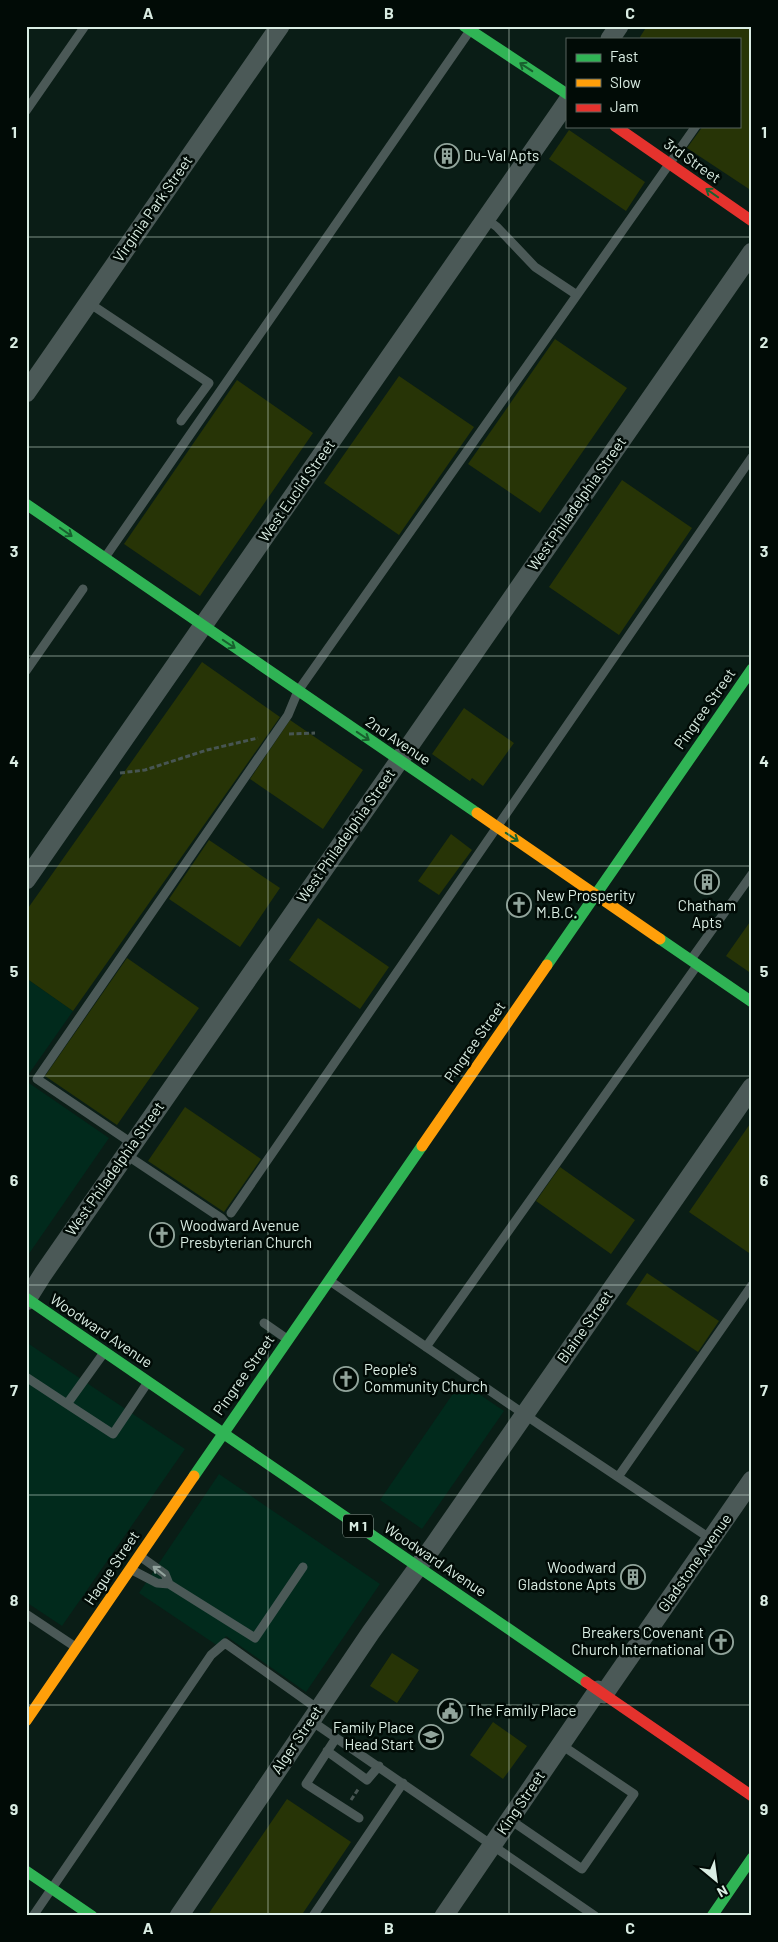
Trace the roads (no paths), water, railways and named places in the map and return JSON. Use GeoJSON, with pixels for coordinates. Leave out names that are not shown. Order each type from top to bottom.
{"type":"FeatureCollection","features":[{"type":"Feature","properties":{"kind":"street","name":"Virginia Park Street"},"geometry":{"type":"LineString","coordinates":[[26,393],[280,26]]}},
{"type":"Feature","properties":{"kind":"street"},"geometry":{"type":"LineString","coordinates":[[611,38],[619,26]]}},
{"type":"Feature","properties":{"kind":"street"},"geometry":{"type":"LineString","coordinates":[[469,28],[566,93]]}},
{"type":"Feature","properties":{"kind":"street","name":"West Euclid Street"},"geometry":{"type":"LineString","coordinates":[[26,880],[566,103]]}},
{"type":"Feature","properties":{"kind":"street","name":"3rd Street"},"geometry":{"type":"LineString","coordinates":[[618,128],[752,221]]}},
{"type":"Feature","properties":{"kind":"street","name":"West Philadelphia Street"},"geometry":{"type":"LineString","coordinates":[[27,1299],[129,1149],[752,252]]}},
{"type":"Feature","properties":{"kind":"street","name":"2nd Avenue"},"geometry":{"type":"LineString","coordinates":[[26,504],[752,1002]]}},
{"type":"Feature","properties":{"kind":"street","name":"Pingree Street"},"geometry":{"type":"LineString","coordinates":[[223,1433],[752,669]]}},
{"type":"Feature","properties":{"kind":"street","name":"Blaine Street"},"geometry":{"type":"LineString","coordinates":[[418,1567],[752,1087]]}},
{"type":"Feature","properties":{"kind":"street","name":"Woodward Avenue"},"geometry":{"type":"LineString","coordinates":[[27,1299],[752,1796]]}},
{"type":"Feature","properties":{"kind":"street","name":"Hague Street"},"geometry":{"type":"LineString","coordinates":[[26,1721],[223,1433]]}},
{"type":"Feature","properties":{"kind":"street","name":"Gladstone Avenue"},"geometry":{"type":"LineString","coordinates":[[601,1692],[752,1480]]}},
{"type":"Feature","properties":{"kind":"street","name":"Alger Street"},"geometry":{"type":"LineString","coordinates":[[179,1916],[314,1715],[418,1567]]}},
{"type":"Feature","properties":{"kind":"street","name":"King Street"},"geometry":{"type":"LineString","coordinates":[[444,1916],[560,1744],[601,1692]]}},
{"type":"Feature","properties":{"kind":"street"},"geometry":{"type":"LineString","coordinates":[[712,1916],[752,1858]]}},
{"type":"Feature","properties":{"kind":"street"},"geometry":{"type":"LineString","coordinates":[[26,1871],[92,1916]]}},
{"type":"Feature","properties":{"kind":"lane"},"geometry":{"type":"LineString","coordinates":[[26,111],[85,26]]}},
{"type":"Feature","properties":{"kind":"lane"},"geometry":{"type":"LineString","coordinates":[[104,558],[469,28]]}},
{"type":"Feature","properties":{"kind":"lane"},"geometry":{"type":"LineString","coordinates":[[226,1224],[221,1218],[37,1079],[288,715],[298,691],[695,128]]}},
{"type":"Feature","properties":{"kind":"lane"},"geometry":{"type":"LineString","coordinates":[[486,218],[497,226],[535,267],[577,295]]}},
{"type":"Feature","properties":{"kind":"lane"},"geometry":{"type":"LineString","coordinates":[[88,303],[209,383],[181,421]]}},
{"type":"Feature","properties":{"kind":"lane"},"geometry":{"type":"LineString","coordinates":[[231,1213],[752,457]]}},
{"type":"Feature","properties":{"kind":"lane"},"geometry":{"type":"LineString","coordinates":[[26,671],[83,589]]}},
{"type":"Feature","properties":{"kind":"lane"},"geometry":{"type":"LineString","coordinates":[[426,1346],[694,962],[752,874]]}},
{"type":"Feature","properties":{"kind":"lane"},"geometry":{"type":"LineString","coordinates":[[328,1280],[711,1539]]}},
{"type":"Feature","properties":{"kind":"lane"},"geometry":{"type":"LineString","coordinates":[[618,1477],[752,1285]]}},
{"type":"Feature","properties":{"kind":"lane"},"geometry":{"type":"LineString","coordinates":[[264,1323],[287,1339]]}},
{"type":"Feature","properties":{"kind":"lane"},"geometry":{"type":"LineString","coordinates":[[67,1404],[104,1351]]}},
{"type":"Feature","properties":{"kind":"lane"},"geometry":{"type":"LineString","coordinates":[[26,1377],[112,1434],[148,1382]]}},
{"type":"Feature","properties":{"kind":"lane"},"geometry":{"type":"LineString","coordinates":[[139,1556],[165,1574],[169,1584]]}},
{"type":"Feature","properties":{"kind":"lane"},"geometry":{"type":"LineString","coordinates":[[130,1568],[157,1583],[169,1584],[254,1638],[303,1567]]}},
{"type":"Feature","properties":{"kind":"lane"},"geometry":{"type":"LineString","coordinates":[[26,1614],[76,1647]]}},
{"type":"Feature","properties":{"kind":"lane"},"geometry":{"type":"LineString","coordinates":[[33,1916],[211,1655],[225,1643],[314,1715],[336,1738],[379,1766],[589,1914]]}},
{"type":"Feature","properties":{"kind":"lane"},"geometry":{"type":"LineString","coordinates":[[336,1738],[306,1784],[360,1818]]}},
{"type":"Feature","properties":{"kind":"lane"},"geometry":{"type":"LineString","coordinates":[[509,1819],[582,1869],[634,1794],[560,1744]]}},
{"type":"Feature","properties":{"kind":"lane"},"geometry":{"type":"LineString","coordinates":[[327,1751],[367,1780],[379,1766]]}},
{"type":"Feature","properties":{"kind":"lane"},"geometry":{"type":"LineString","coordinates":[[313,1916],[403,1783]]}},
{"type":"Feature","properties":{"kind":"place","name":"Du-Val Apts"},"geometry":{"type":"Point","coordinates":[447,156]}},
{"type":"Feature","properties":{"kind":"place","name":"Chatham Apts"},"geometry":{"type":"Point","coordinates":[707,882]}},
{"type":"Feature","properties":{"kind":"place","name":"New Prosperity M.B.C."},"geometry":{"type":"Point","coordinates":[519,905]}},
{"type":"Feature","properties":{"kind":"place","name":"Woodward Avenue Presbyterian Church"},"geometry":{"type":"Point","coordinates":[162,1235]}},
{"type":"Feature","properties":{"kind":"place","name":"People's Community Church"},"geometry":{"type":"Point","coordinates":[346,1379]}},
{"type":"Feature","properties":{"kind":"place","name":"Woodward Gladstone Apts"},"geometry":{"type":"Point","coordinates":[633,1577]}},
{"type":"Feature","properties":{"kind":"place","name":"Breakers Covenant Church International"},"geometry":{"type":"Point","coordinates":[721,1642]}},
{"type":"Feature","properties":{"kind":"place","name":"The Family Place"},"geometry":{"type":"Point","coordinates":[450,1711]}},
{"type":"Feature","properties":{"kind":"place","name":"Family Place Head Start"},"geometry":{"type":"Point","coordinates":[431,1737]}}]}
